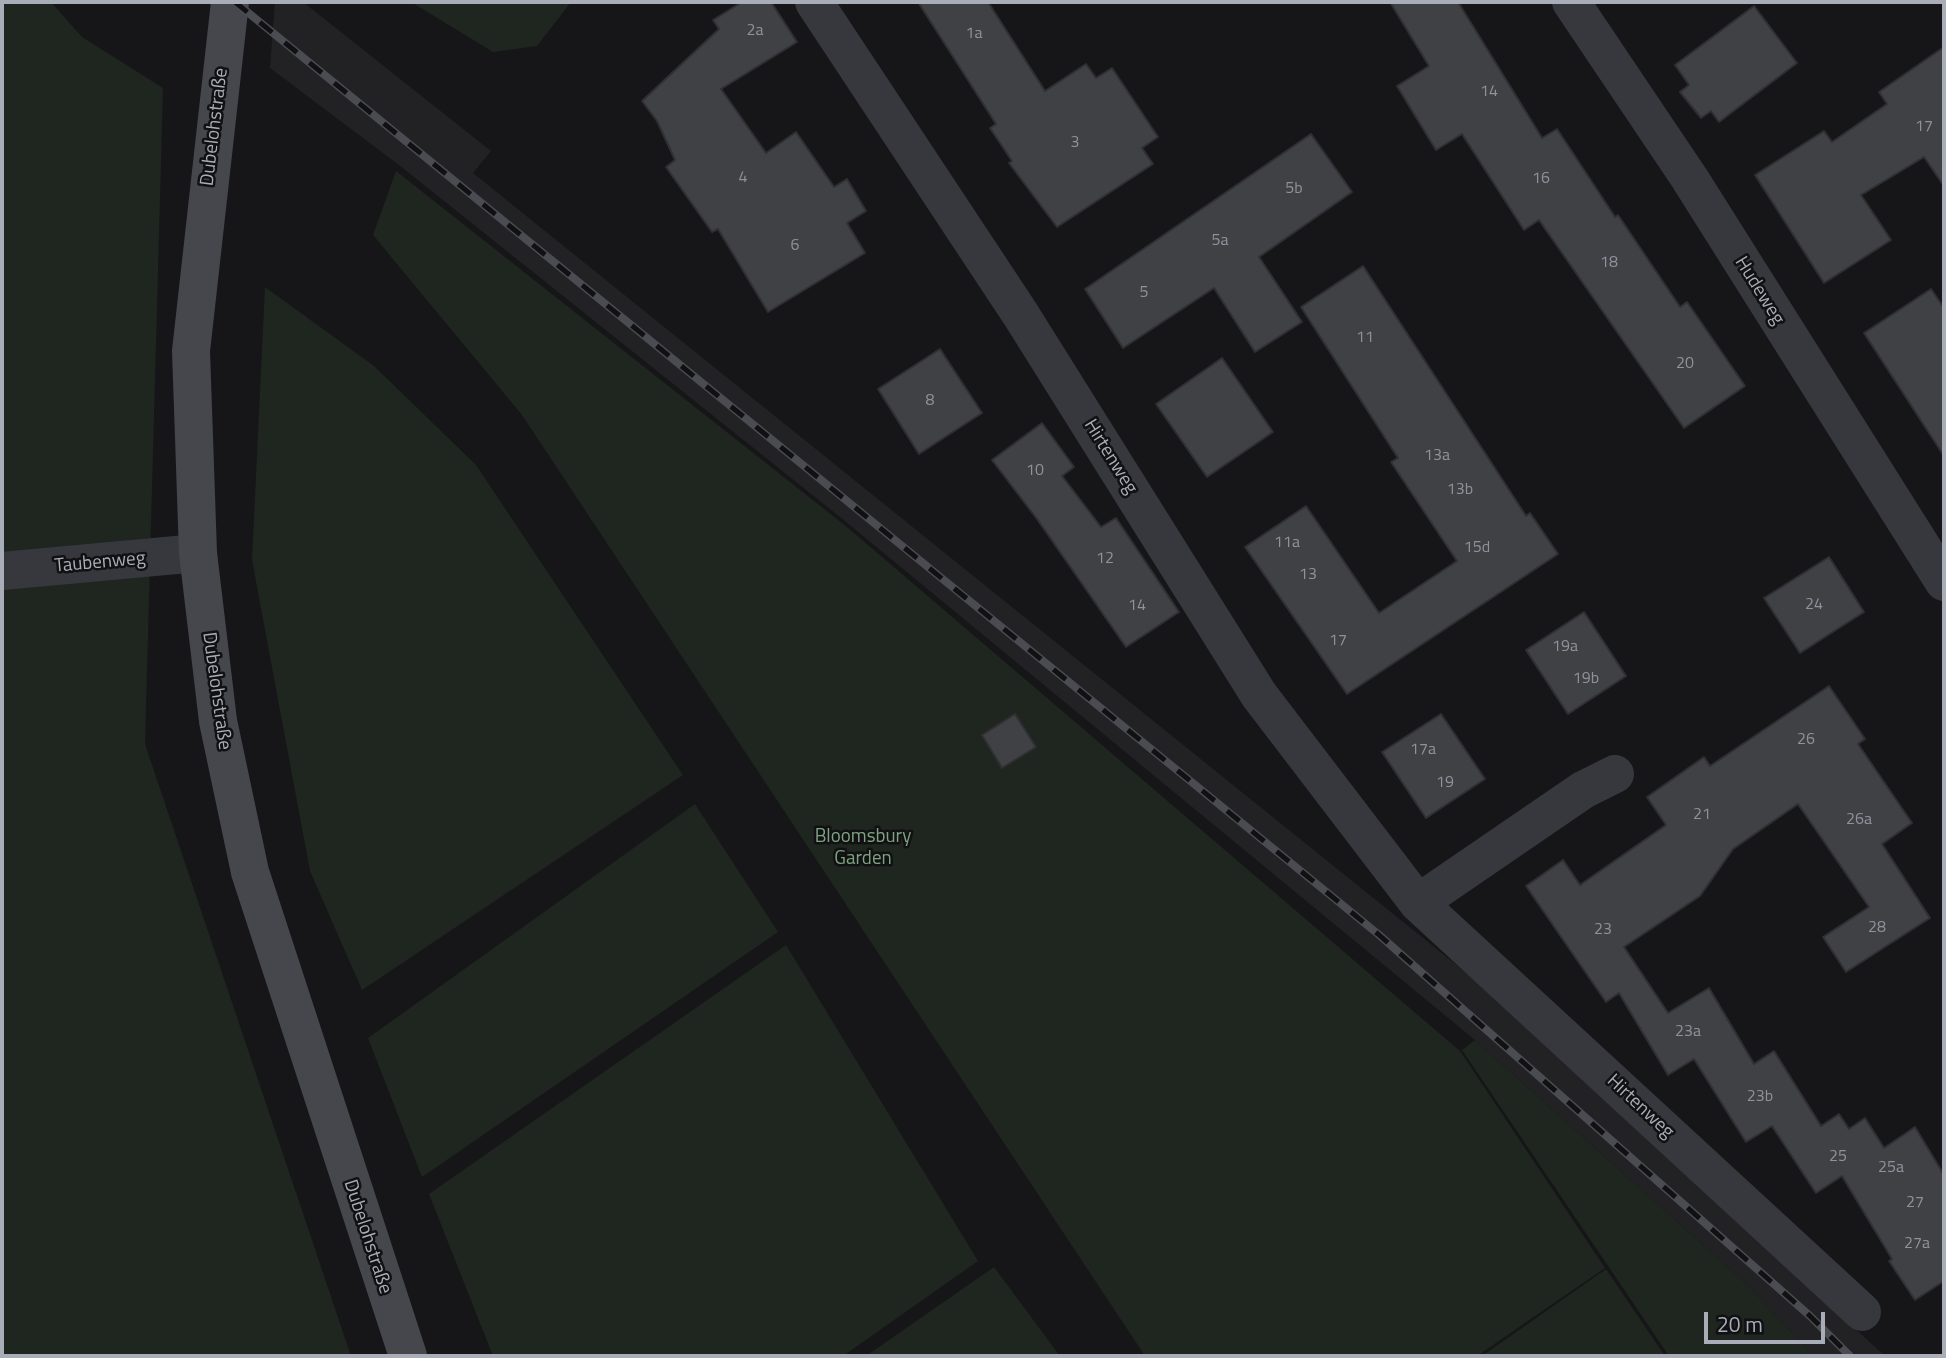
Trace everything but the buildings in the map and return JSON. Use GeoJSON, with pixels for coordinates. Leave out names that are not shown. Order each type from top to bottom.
{"type":"FeatureCollection","features":[{"type":"Feature","properties":{"kind":"main road","name":"Dubelohstraße"},"geometry":{"type":"LineString","coordinates":[[230,2],[191,351],[198,553],[218,721],[250,872],[408,1356]]}},
{"type":"Feature","properties":{"kind":"street","name":"Hirtenweg"},"geometry":{"type":"LineString","coordinates":[[814,2],[1021,315],[1259,695],[1418,903],[1863,1312]]}},
{"type":"Feature","properties":{"kind":"street","name":"Hudeweg"},"geometry":{"type":"LineString","coordinates":[[1571,2],[1690,179],[1944,582]]}},
{"type":"Feature","properties":{"kind":"street","name":"Taubenweg"},"geometry":{"type":"LineString","coordinates":[[2,571],[198,553]]}},
{"type":"Feature","properties":{"kind":"street"},"geometry":{"type":"LineString","coordinates":[[1418,903],[1583,790],[1615,774]]}},
{"type":"Feature","properties":{"kind":"shaded area"},"geometry":{"type":"Polygon","coordinates":[[[275,2],[303,2],[491,151],[473,173],[1469,975],[1885,1356],[1813,1356],[1750,1287],[1475,1040],[840,517],[399,165],[270,68],[275,2]]]}},
{"type":"Feature","properties":{"kind":"green space"},"geometry":{"type":"Polygon","coordinates":[[[2,2],[51,2],[82,37],[163,88],[145,744],[351,1356],[2,1356],[2,2]]]}},
{"type":"Feature","properties":{"kind":"green space"},"geometry":{"type":"Polygon","coordinates":[[[411,2],[571,2],[537,46],[493,52],[411,2]]]}},
{"type":"Feature","properties":{"kind":"green space","name":"Bloomsbury Garden"},"geometry":{"type":"Polygon","coordinates":[[[396,171],[847,527],[1460,1051],[1605,1268],[1477,1356],[1145,1356],[522,415],[373,235],[396,171]]]}},
{"type":"Feature","properties":{"kind":"green space"},"geometry":{"type":"Polygon","coordinates":[[[265,287],[374,366],[476,465],[683,775],[362,990],[310,871],[252,560],[265,287]]]}},
{"type":"Feature","properties":{"kind":"green space"},"geometry":{"type":"Polygon","coordinates":[[[695,804],[778,932],[422,1177],[368,1038],[695,804]]]}},
{"type":"Feature","properties":{"kind":"green space"},"geometry":{"type":"Polygon","coordinates":[[[786,945],[978,1261],[843,1356],[493,1356],[429,1194],[786,945]]]}},
{"type":"Feature","properties":{"kind":"green space"},"geometry":{"type":"Polygon","coordinates":[[[1475,1040],[1750,1287],[1813,1356],[1669,1356],[1462,1050],[1475,1040]]]}},
{"type":"Feature","properties":{"kind":"green space"},"geometry":{"type":"Polygon","coordinates":[[[994,1267],[1060,1356],[866,1356],[994,1267]]]}},
{"type":"Feature","properties":{"kind":"green space"},"geometry":{"type":"Polygon","coordinates":[[[1606,1269],[1665,1356],[1482,1356],[1606,1269]]]}},
{"type":"Feature","properties":{"kind":"railway"},"geometry":{"type":"LineString","coordinates":[[235,2],[1378,934],[1810,1316],[1850,1356]]}}]}
